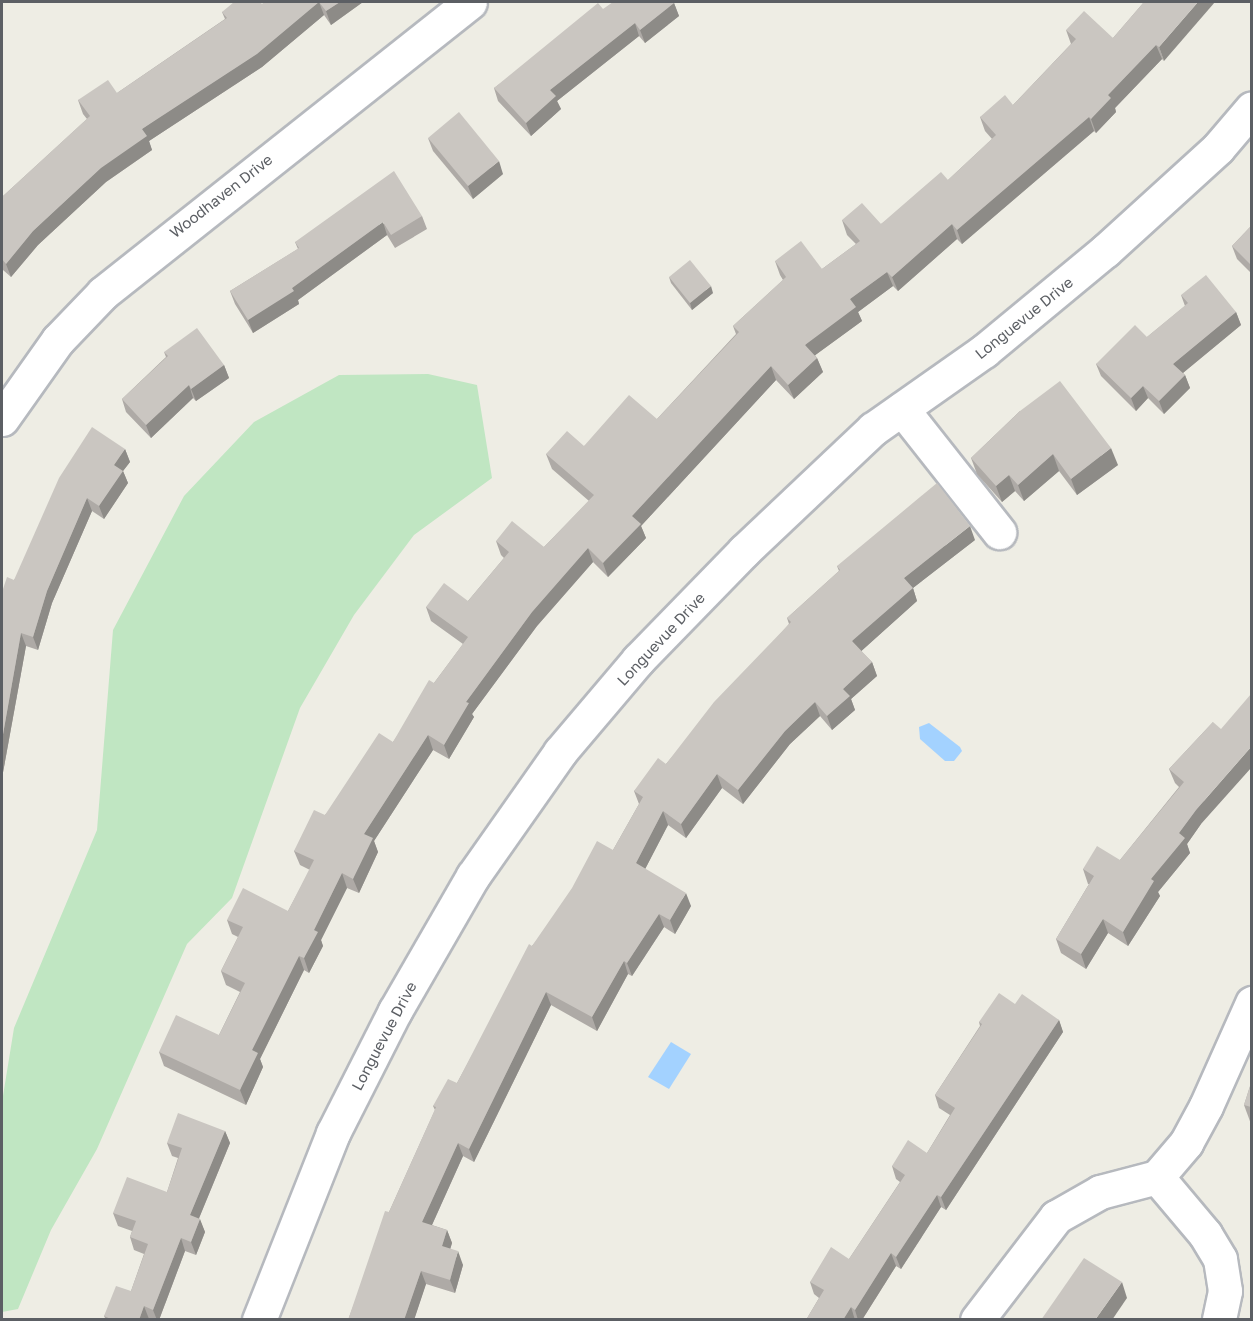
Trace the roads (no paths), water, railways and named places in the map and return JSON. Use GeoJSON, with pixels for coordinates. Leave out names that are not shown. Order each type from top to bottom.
{"type":"FeatureCollection","features":[{"type":"Feature","properties":{"kind":"street","name":"Woodhaven Drive"},"geometry":{"type":"LineString","coordinates":[[2,419],[58,340],[103,293],[470,2]]}},
{"type":"Feature","properties":{"kind":"street","name":"Longuevue Drive"},"geometry":{"type":"LineString","coordinates":[[259,1320],[333,1133],[395,1011],[473,876],[553,761],[638,660],[744,551],[873,429],[984,351],[1105,251],[1218,148],[1251,108]]}},
{"type":"Feature","properties":{"kind":"street"},"geometry":{"type":"LineString","coordinates":[[902,409],[999,532]]}},
{"type":"Feature","properties":{"kind":"street"},"geometry":{"type":"LineString","coordinates":[[977,1320],[1056,1217],[1100,1192],[1157,1177],[1186,1143],[1201,1115],[1251,1003]]}},
{"type":"Feature","properties":{"kind":"street"},"geometry":{"type":"LineString","coordinates":[[1157,1177],[1205,1234],[1220,1259],[1225,1292],[1219,1320]]}},
{"type":"Feature","properties":{"kind":"water"},"geometry":{"type":"Polygon","coordinates":[[[929,723],[960,747],[962,751],[954,761],[945,761],[920,739],[919,727],[929,723]]]}},
{"type":"Feature","properties":{"kind":"water"},"geometry":{"type":"Polygon","coordinates":[[[671,1042],[691,1054],[669,1089],[648,1077],[671,1042]]]}}]}
